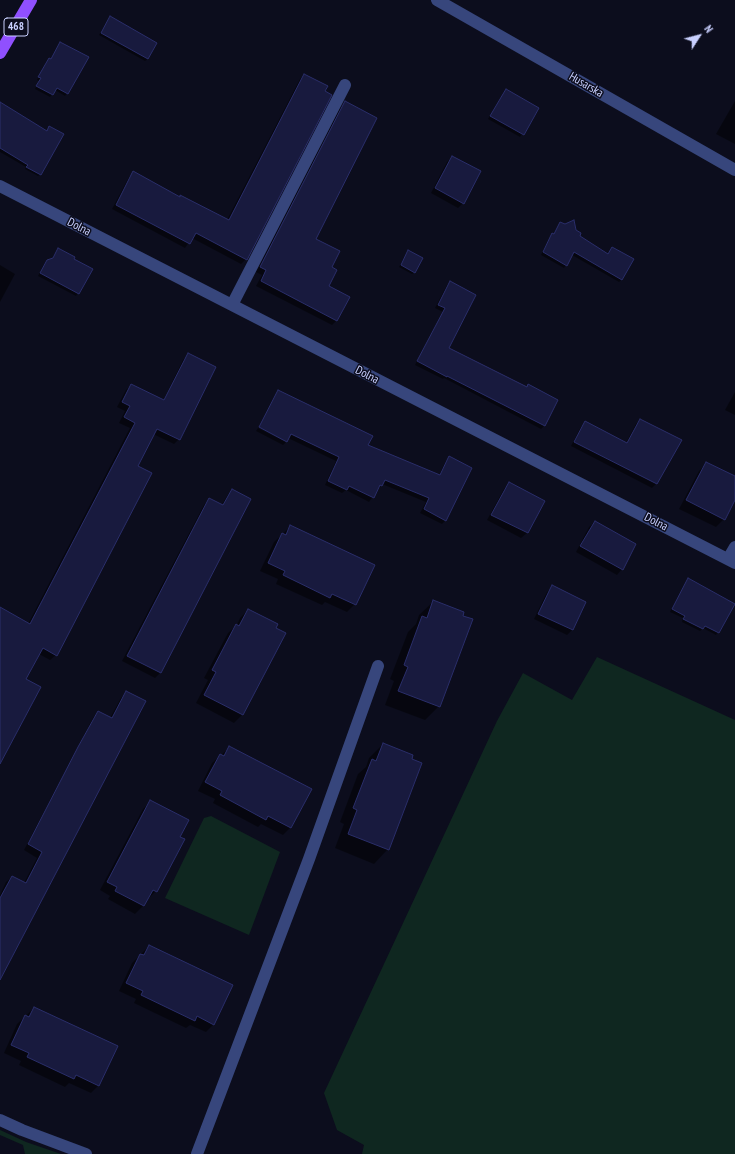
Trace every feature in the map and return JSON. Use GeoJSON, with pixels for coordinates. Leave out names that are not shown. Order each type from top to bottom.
{"type":"FeatureCollection","features":[{"type":"Feature","properties":{"kind":"main road","name":"468"},"geometry":{"type":"LineString","coordinates":[[0,53],[31,0]]}},
{"type":"Feature","properties":{"kind":"street","name":"Husarska"},"geometry":{"type":"LineString","coordinates":[[437,0],[735,170]]}},
{"type":"Feature","properties":{"kind":"street"},"geometry":{"type":"LineString","coordinates":[[232,305],[345,85]]}},
{"type":"Feature","properties":{"kind":"street","name":"Dolna"},"geometry":{"type":"LineString","coordinates":[[0,186],[732,561]]}},
{"type":"Feature","properties":{"kind":"street"},"geometry":{"type":"LineString","coordinates":[[732,561],[735,547]]}},
{"type":"Feature","properties":{"kind":"street"},"geometry":{"type":"LineString","coordinates":[[197,1154],[309,859],[378,666]]}},
{"type":"Feature","properties":{"kind":"street"},"geometry":{"type":"LineString","coordinates":[[0,1120],[22,1130],[86,1154]]}},
{"type":"Feature","properties":{"kind":"green space"},"geometry":{"type":"Polygon","coordinates":[[[597,657],[735,720],[735,1154],[362,1154],[364,1145],[337,1130],[324,1093],[497,721],[523,673],[572,700],[597,657]]]}},
{"type":"Feature","properties":{"kind":"green space"},"geometry":{"type":"Polygon","coordinates":[[[211,816],[280,852],[249,935],[165,898],[204,818],[211,816]]]}},
{"type":"Feature","properties":{"kind":"green space"},"geometry":{"type":"Polygon","coordinates":[[[0,1130],[26,1142],[61,1154],[25,1154],[23,1145],[0,1135],[0,1130]]]}},
{"type":"Feature","properties":{"kind":"building"},"geometry":{"type":"Polygon","coordinates":[[[110,16],[157,43],[148,59],[101,33],[110,16]]]}},
{"type":"Feature","properties":{"kind":"building"},"geometry":{"type":"Polygon","coordinates":[[[60,42],[89,57],[68,94],[57,88],[53,95],[36,86],[41,78],[38,77],[49,58],[51,59],[60,42]]]}},
{"type":"Feature","properties":{"kind":"building"},"geometry":{"type":"Polygon","coordinates":[[[304,74],[328,86],[325,91],[332,95],[247,260],[196,233],[190,244],[116,205],[133,171],[180,197],[180,195],[229,220],[304,74]]]}},
{"type":"Feature","properties":{"kind":"building"},"geometry":{"type":"Polygon","coordinates":[[[506,89],[539,108],[524,135],[490,116],[506,89]]]}},
{"type":"Feature","properties":{"kind":"building"},"geometry":{"type":"Polygon","coordinates":[[[345,101],[377,118],[316,239],[340,251],[332,267],[337,270],[329,286],[350,297],[337,321],[261,281],[266,270],[260,267],[345,101]]]}},
{"type":"Feature","properties":{"kind":"building"},"geometry":{"type":"Polygon","coordinates":[[[0,102],[47,131],[49,126],[64,134],[41,175],[26,167],[28,165],[0,148],[0,102]]]}},
{"type":"Feature","properties":{"kind":"building"},"geometry":{"type":"Polygon","coordinates":[[[452,156],[481,171],[464,204],[435,188],[452,156]]]}},
{"type":"Feature","properties":{"kind":"building"},"geometry":{"type":"Polygon","coordinates":[[[574,220],[576,230],[581,233],[580,236],[608,254],[612,247],[634,259],[622,280],[574,252],[567,266],[543,252],[552,233],[554,234],[560,222],[565,224],[574,220]]]}},
{"type":"Feature","properties":{"kind":"building"},"geometry":{"type":"Polygon","coordinates":[[[58,248],[75,257],[74,259],[93,269],[79,294],[40,273],[47,260],[53,258],[58,248]]]}},
{"type":"Feature","properties":{"kind":"building"},"geometry":{"type":"Polygon","coordinates":[[[408,250],[423,258],[415,273],[401,265],[408,250]]]}},
{"type":"Feature","properties":{"kind":"building"},"geometry":{"type":"Polygon","coordinates":[[[450,281],[476,295],[449,348],[527,387],[528,384],[558,400],[545,426],[417,361],[445,308],[438,305],[450,281]]]}},
{"type":"Feature","properties":{"kind":"building"},"geometry":{"type":"Polygon","coordinates":[[[188,353],[216,367],[180,440],[157,429],[138,466],[152,473],[57,656],[43,648],[26,679],[41,687],[0,764],[0,607],[30,624],[135,423],[124,417],[130,406],[122,402],[131,384],[164,400],[188,353]]]}},
{"type":"Feature","properties":{"kind":"building"},"geometry":{"type":"Polygon","coordinates":[[[278,390],[373,436],[368,445],[440,475],[449,456],[472,468],[446,521],[424,509],[429,498],[385,480],[382,486],[380,485],[374,498],[349,486],[347,490],[328,481],[339,457],[291,434],[287,442],[259,427],[278,390]]]}},
{"type":"Feature","properties":{"kind":"building"},"geometry":{"type":"Polygon","coordinates":[[[640,419],[682,440],[657,484],[574,442],[585,421],[627,443],[640,419]]]}},
{"type":"Feature","properties":{"kind":"building"},"geometry":{"type":"Polygon","coordinates":[[[706,462],[735,476],[735,500],[725,520],[686,500],[706,462]]]}},
{"type":"Feature","properties":{"kind":"building"},"geometry":{"type":"Polygon","coordinates":[[[509,482],[545,501],[528,533],[491,515],[509,482]]]}},
{"type":"Feature","properties":{"kind":"building"},"geometry":{"type":"Polygon","coordinates":[[[232,489],[251,499],[161,673],[127,656],[209,498],[223,505],[232,489]]]}},
{"type":"Feature","properties":{"kind":"building"},"geometry":{"type":"Polygon","coordinates":[[[595,521],[636,544],[623,570],[580,546],[595,521]]]}},
{"type":"Feature","properties":{"kind":"building"},"geometry":{"type":"Polygon","coordinates":[[[290,525],[375,565],[356,605],[332,594],[330,598],[283,575],[285,571],[268,563],[282,533],[286,535],[290,525]]]}},
{"type":"Feature","properties":{"kind":"building"},"geometry":{"type":"Polygon","coordinates":[[[688,578],[735,604],[719,633],[705,626],[703,629],[683,619],[685,616],[672,609],[688,578]]]}},
{"type":"Feature","properties":{"kind":"building"},"geometry":{"type":"Polygon","coordinates":[[[552,585],[586,602],[573,630],[538,614],[552,585]]]}},
{"type":"Feature","properties":{"kind":"building"},"geometry":{"type":"Polygon","coordinates":[[[433,600],[464,612],[463,616],[473,619],[440,707],[398,691],[408,667],[404,665],[422,616],[427,618],[433,600]]]}},
{"type":"Feature","properties":{"kind":"building"},"geometry":{"type":"Polygon","coordinates":[[[248,609],[278,624],[276,628],[286,633],[243,715],[204,695],[216,672],[212,670],[236,624],[239,626],[248,609]]]}},
{"type":"Feature","properties":{"kind":"building"},"geometry":{"type":"Polygon","coordinates":[[[126,691],[146,701],[0,980],[0,898],[12,876],[26,883],[42,852],[28,844],[78,747],[98,711],[112,718],[126,691]]]}},
{"type":"Feature","properties":{"kind":"building"},"geometry":{"type":"Polygon","coordinates":[[[383,743],[413,755],[412,759],[422,763],[389,850],[348,834],[357,810],[353,808],[372,759],[376,761],[383,743]]]}},
{"type":"Feature","properties":{"kind":"building"},"geometry":{"type":"Polygon","coordinates":[[[229,746],[312,789],[291,828],[268,816],[266,820],[220,795],[222,791],[205,782],[220,754],[224,756],[229,746]]]}},
{"type":"Feature","properties":{"kind":"building"},"geometry":{"type":"Polygon","coordinates":[[[150,800],[189,820],[180,837],[185,839],[157,892],[153,890],[144,906],[115,891],[117,887],[107,882],[150,800]]]}},
{"type":"Feature","properties":{"kind":"building"},"geometry":{"type":"Polygon","coordinates":[[[149,945],[233,985],[214,1025],[197,1016],[195,1021],[141,995],[143,991],[126,983],[140,954],[144,955],[149,945]]]}},
{"type":"Feature","properties":{"kind":"building"},"geometry":{"type":"Polygon","coordinates":[[[34,1007],[118,1046],[99,1086],[76,1075],[74,1079],[27,1057],[29,1053],[11,1045],[25,1015],[29,1017],[34,1007]]]}}]}
